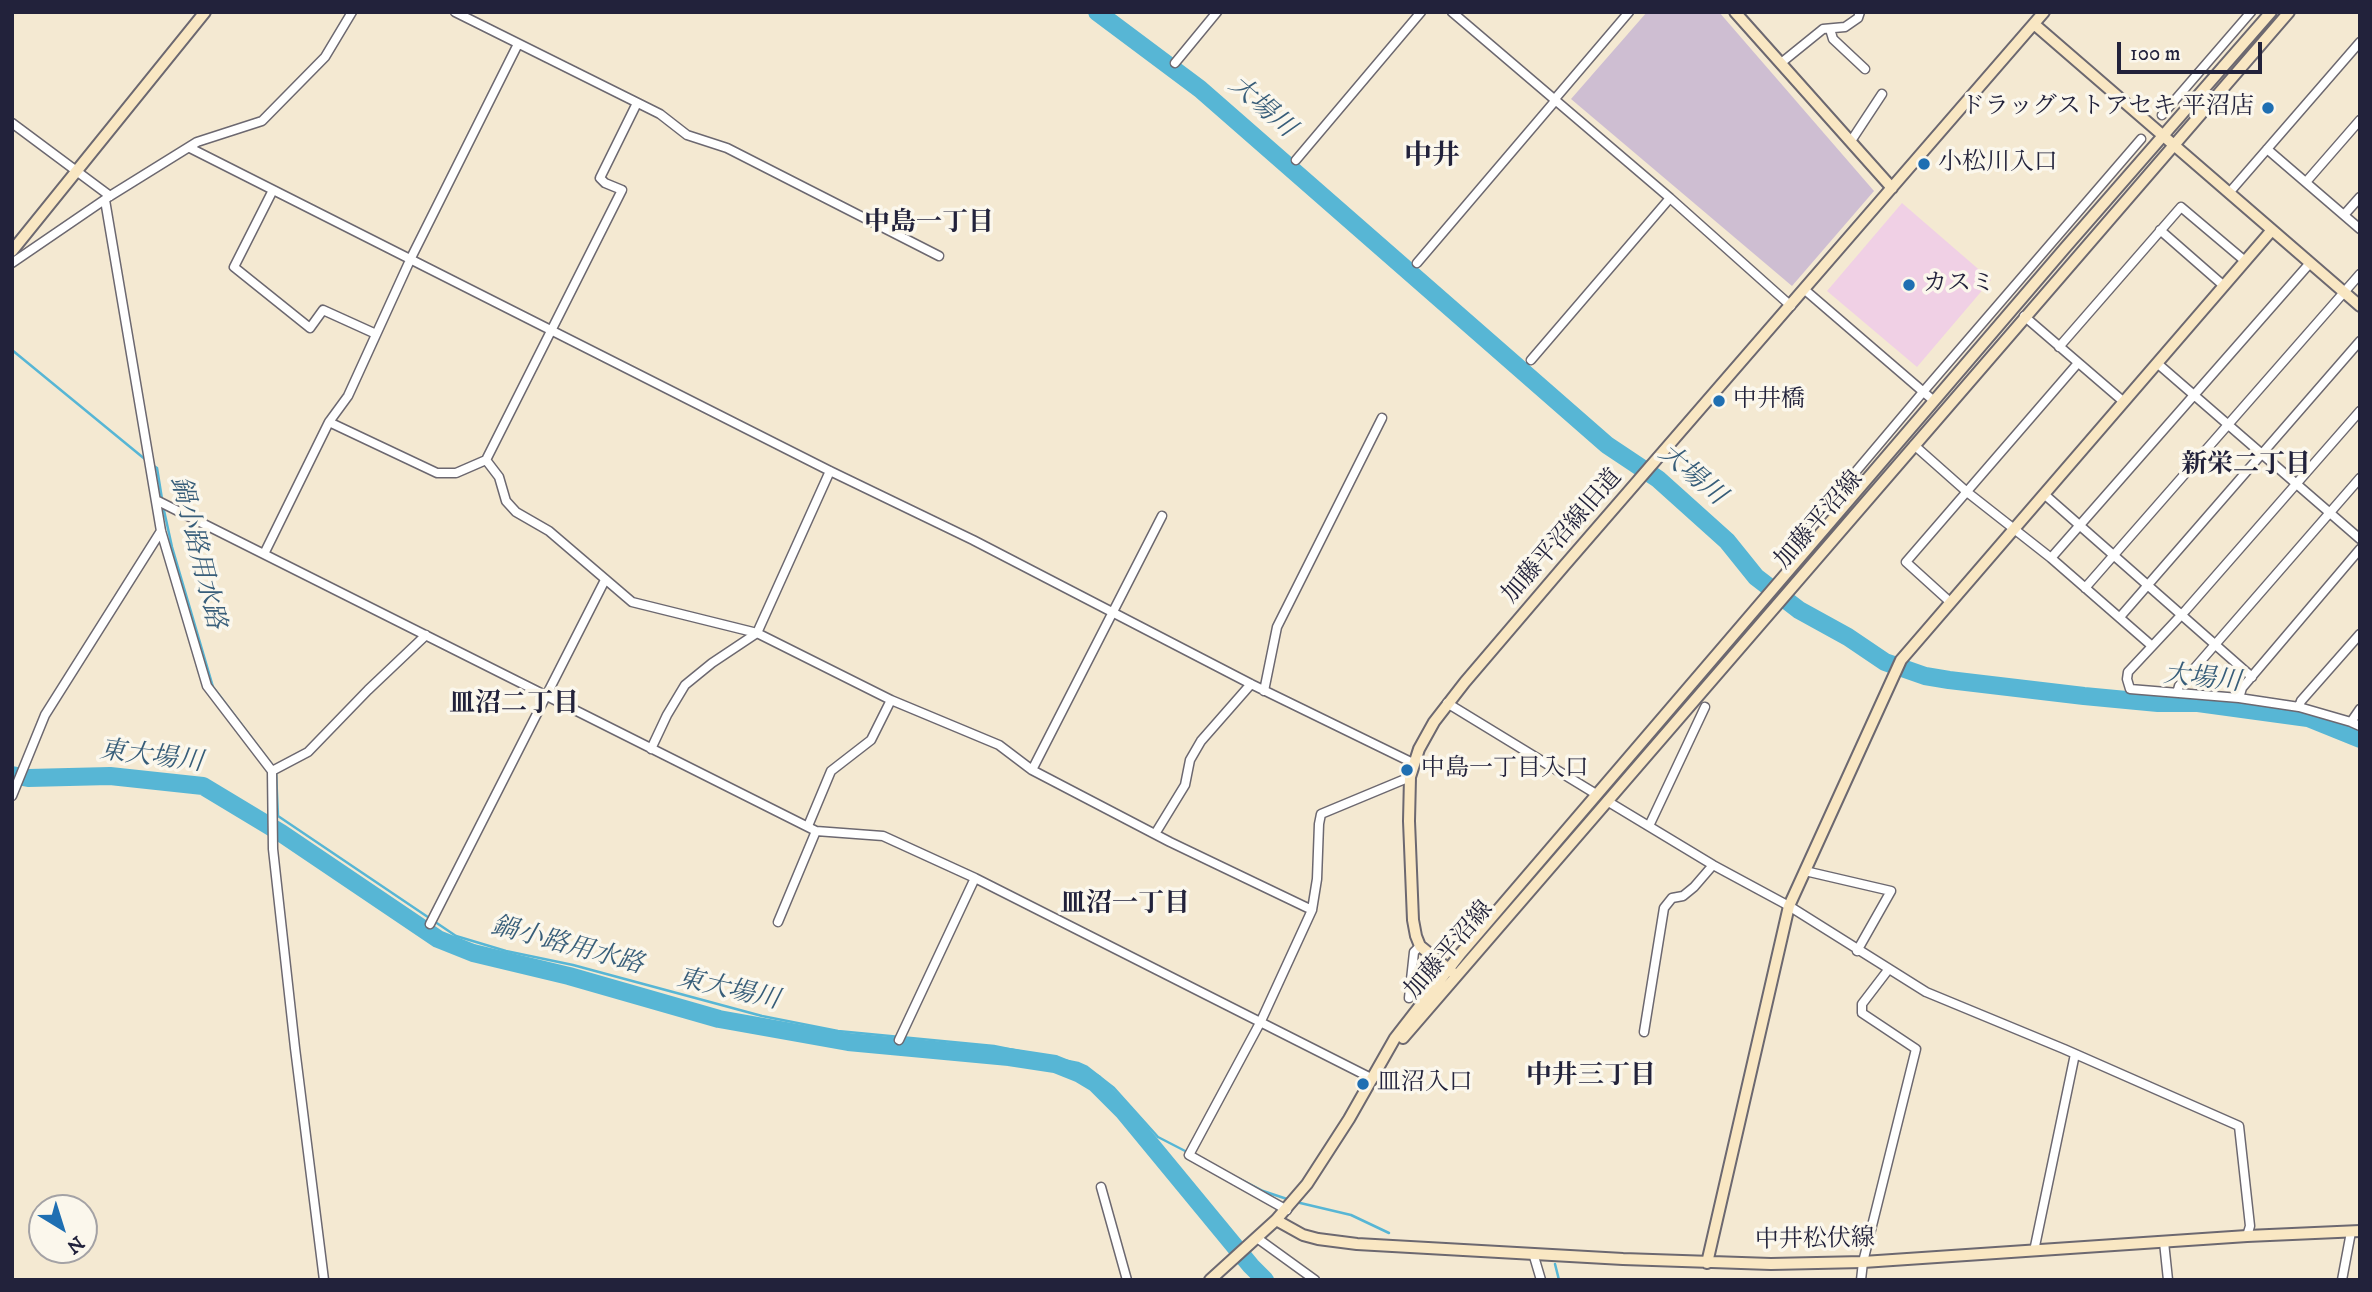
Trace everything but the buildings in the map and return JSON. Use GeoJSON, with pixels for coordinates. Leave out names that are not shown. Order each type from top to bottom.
{"type":"FeatureCollection","features":[{"type":"Feature","properties":{"kind":"main road"},"geometry":{"type":"LineString","coordinates":[[12,251],[205,12]]}},
{"type":"Feature","properties":{"kind":"main road"},"geometry":{"type":"LineString","coordinates":[[1735,12],[1892,188]]}},
{"type":"Feature","properties":{"kind":"main road","name":"加藤平沼線旧道"},"geometry":{"type":"LineString","coordinates":[[1420,946],[1413,920],[1410,778],[1413,763],[1426,734],[1447,704],[2044,12]]}},
{"type":"Feature","properties":{"kind":"main road","name":"加藤平沼線"},"geometry":{"type":"LineString","coordinates":[[1452,973],[1596,794],[2271,12]]}},
{"type":"Feature","properties":{"kind":"main road","name":"加藤平沼線"},"geometry":{"type":"LineString","coordinates":[[1210,1280],[1287,1210],[1326,1157],[1405,1023],[1607,800],[2289,12]]}},
{"type":"Feature","properties":{"kind":"main road"},"geometry":{"type":"LineString","coordinates":[[2034,24],[2360,306]]}},
{"type":"Feature","properties":{"kind":"main road"},"geometry":{"type":"LineString","coordinates":[[1707,1263],[1789,906],[1891,678],[1901,660],[1950,601],[2272,230]]}},
{"type":"Feature","properties":{"kind":"main road"},"geometry":{"type":"LineString","coordinates":[[1420,946],[1452,973]]}},
{"type":"Feature","properties":{"kind":"main road","name":"中井松伏線"},"geometry":{"type":"LineString","coordinates":[[1276,1220],[1303,1235],[1332,1242],[1707,1263],[1864,1262],[2355,1231]]}},
{"type":"Feature","properties":{"kind":"street"},"geometry":{"type":"LineString","coordinates":[[12,263],[107,198],[197,142],[262,121],[325,57],[352,12]]}},
{"type":"Feature","properties":{"kind":"street"},"geometry":{"type":"LineString","coordinates":[[455,12],[660,114],[687,135],[727,148],[939,256]]}},
{"type":"Feature","properties":{"kind":"street"},"geometry":{"type":"LineString","coordinates":[[1175,63],[1217,12]]}},
{"type":"Feature","properties":{"kind":"street"},"geometry":{"type":"LineString","coordinates":[[1296,160],[1421,12]]}},
{"type":"Feature","properties":{"kind":"street"},"geometry":{"type":"LineString","coordinates":[[1452,12],[1670,198],[1791,306]]}},
{"type":"Feature","properties":{"kind":"street"},"geometry":{"type":"LineString","coordinates":[[1417,263],[1629,12]]}},
{"type":"Feature","properties":{"kind":"street"},"geometry":{"type":"LineString","coordinates":[[1781,63],[1823,29],[1845,27],[1858,19],[1860,12]]}},
{"type":"Feature","properties":{"kind":"street"},"geometry":{"type":"LineString","coordinates":[[2162,115],[2251,12]]}},
{"type":"Feature","properties":{"kind":"street"},"geometry":{"type":"LineString","coordinates":[[1830,29],[1833,39],[1865,69]]}},
{"type":"Feature","properties":{"kind":"street"},"geometry":{"type":"LineString","coordinates":[[2230,193],[2360,42]]}},
{"type":"Feature","properties":{"kind":"street"},"geometry":{"type":"LineString","coordinates":[[264,554],[329,422],[348,396],[411,258],[519,44]]}},
{"type":"Feature","properties":{"kind":"street"},"geometry":{"type":"LineString","coordinates":[[2197,74],[2208,84]]}},
{"type":"Feature","properties":{"kind":"street"},"geometry":{"type":"LineString","coordinates":[[1851,141],[1882,94]]}},
{"type":"Feature","properties":{"kind":"street"},"geometry":{"type":"LineString","coordinates":[[329,422],[437,473],[456,473],[486,460],[622,190],[600,178],[637,103]]}},
{"type":"Feature","properties":{"kind":"street"},"geometry":{"type":"LineString","coordinates":[[2306,182],[2360,120]]}},
{"type":"Feature","properties":{"kind":"street"},"geometry":{"type":"LineString","coordinates":[[12,123],[107,198],[161,531],[207,686],[272,771],[272,835],[324,1280]]}},
{"type":"Feature","properties":{"kind":"street"},"geometry":{"type":"LineString","coordinates":[[1793,547],[1923,391],[2141,139]]}},
{"type":"Feature","properties":{"kind":"street"},"geometry":{"type":"LineString","coordinates":[[190,148],[830,471],[973,540],[1264,691],[1413,763]]}},
{"type":"Feature","properties":{"kind":"street"},"geometry":{"type":"LineString","coordinates":[[2267,149],[2360,229]]}},
{"type":"Feature","properties":{"kind":"street"},"geometry":{"type":"LineString","coordinates":[[273,190],[234,267],[310,328],[323,310],[376,334]]}},
{"type":"Feature","properties":{"kind":"street"},"geometry":{"type":"LineString","coordinates":[[2344,215],[2360,197]]}},
{"type":"Feature","properties":{"kind":"street"},"geometry":{"type":"LineString","coordinates":[[1531,360],[1670,198]]}},
{"type":"Feature","properties":{"kind":"street"},"geometry":{"type":"LineString","coordinates":[[2059,347],[2181,207],[2245,261]]}},
{"type":"Feature","properties":{"kind":"street"},"geometry":{"type":"LineString","coordinates":[[2160,230],[2224,286]]}},
{"type":"Feature","properties":{"kind":"street"},"geometry":{"type":"LineString","coordinates":[[2054,239],[2065,248]]}},
{"type":"Feature","properties":{"kind":"street"},"geometry":{"type":"LineString","coordinates":[[2051,558],[2310,263]]}},
{"type":"Feature","properties":{"kind":"street"},"geometry":{"type":"LineString","coordinates":[[2085,588],[2360,274]]}},
{"type":"Feature","properties":{"kind":"street"},"geometry":{"type":"LineString","coordinates":[[1805,290],[1934,401]]}},
{"type":"Feature","properties":{"kind":"street"},"geometry":{"type":"LineString","coordinates":[[2024,316],[2124,402]]}},
{"type":"Feature","properties":{"kind":"street"},"geometry":{"type":"LineString","coordinates":[[2120,617],[2360,341]]}},
{"type":"Feature","properties":{"kind":"street"},"geometry":{"type":"LineString","coordinates":[[1950,601],[1906,562],[2078,363]]}},
{"type":"Feature","properties":{"kind":"street"},"geometry":{"type":"LineString","coordinates":[[2157,363],[2360,539]]}},
{"type":"Feature","properties":{"kind":"street"},"geometry":{"type":"LineString","coordinates":[[2360,411],[2182,615],[2128,672],[2130,690],[2239,698],[2299,708],[2355,724],[2360,709]]}},
{"type":"Feature","properties":{"kind":"street"},"geometry":{"type":"LineString","coordinates":[[1264,691],[1277,627],[1382,418]]}},
{"type":"Feature","properties":{"kind":"street"},"geometry":{"type":"LineString","coordinates":[[1914,445],[2152,646]]}},
{"type":"Feature","properties":{"kind":"street"},"geometry":{"type":"LineString","coordinates":[[486,460],[499,477],[506,501],[516,512],[549,531],[632,602],[757,633],[891,700],[999,745],[1032,770],[1155,834],[1312,910]]}},
{"type":"Feature","properties":{"kind":"street"},"geometry":{"type":"LineString","coordinates":[[651,749],[685,685],[757,633],[830,471]]}},
{"type":"Feature","properties":{"kind":"street"},"geometry":{"type":"LineString","coordinates":[[2177,693],[2179,685],[2360,478]]}},
{"type":"Feature","properties":{"kind":"street"},"geometry":{"type":"LineString","coordinates":[[2044,494],[2252,677]]}},
{"type":"Feature","properties":{"kind":"street"},"geometry":{"type":"LineString","coordinates":[[156,500],[812,829],[883,836],[975,878],[1373,1079]]}},
{"type":"Feature","properties":{"kind":"street"},"geometry":{"type":"LineString","coordinates":[[1032,770],[1162,516]]}},
{"type":"Feature","properties":{"kind":"street"},"geometry":{"type":"LineString","coordinates":[[12,796],[45,715],[161,531]]}},
{"type":"Feature","properties":{"kind":"street"},"geometry":{"type":"LineString","coordinates":[[2239,698],[2242,688],[2360,549]]}},
{"type":"Feature","properties":{"kind":"street"},"geometry":{"type":"LineString","coordinates":[[430,924],[606,580]]}},
{"type":"Feature","properties":{"kind":"street"},"geometry":{"type":"LineString","coordinates":[[2299,708],[2301,701],[2360,634]]}},
{"type":"Feature","properties":{"kind":"street"},"geometry":{"type":"LineString","coordinates":[[272,771],[308,752],[426,635]]}},
{"type":"Feature","properties":{"kind":"street"},"geometry":{"type":"LineString","coordinates":[[1155,834],[1185,785],[1190,760],[1201,741],[1251,684]]}},
{"type":"Feature","properties":{"kind":"street"},"geometry":{"type":"LineString","coordinates":[[778,922],[831,771],[871,740],[891,700]]}},
{"type":"Feature","properties":{"kind":"street"},"geometry":{"type":"LineString","coordinates":[[1447,704],[1596,794]]}},
{"type":"Feature","properties":{"kind":"street"},"geometry":{"type":"LineString","coordinates":[[1649,826],[1705,707]]}},
{"type":"Feature","properties":{"kind":"street"},"geometry":{"type":"LineString","coordinates":[[1287,1210],[1189,1155],[1261,1021],[1312,910],[1321,814],[1410,778]]}},
{"type":"Feature","properties":{"kind":"street"},"geometry":{"type":"LineString","coordinates":[[1607,800],[1713,865],[1789,906],[1926,992],[2239,1126],[2250,1226],[2247,1236]]}},
{"type":"Feature","properties":{"kind":"street"},"geometry":{"type":"LineString","coordinates":[[1644,1032],[1664,908],[1672,898],[1683,895],[1694,887],[1713,865]]}},
{"type":"Feature","properties":{"kind":"street"},"geometry":{"type":"LineString","coordinates":[[1805,871],[1891,891],[1857,951]]}},
{"type":"Feature","properties":{"kind":"street"},"geometry":{"type":"LineString","coordinates":[[899,1040],[975,878]]}},
{"type":"Feature","properties":{"kind":"street"},"geometry":{"type":"LineString","coordinates":[[1409,998],[1414,952],[1420,946]]}},
{"type":"Feature","properties":{"kind":"street"},"geometry":{"type":"LineString","coordinates":[[1861,1280],[1916,1049],[1862,1013],[1862,1004],[1888,970]]}},
{"type":"Feature","properties":{"kind":"street"},"geometry":{"type":"LineString","coordinates":[[2034,1251],[2076,1054]]}},
{"type":"Feature","properties":{"kind":"street"},"geometry":{"type":"LineString","coordinates":[[1101,1187],[1127,1280]]}},
{"type":"Feature","properties":{"kind":"street"},"geometry":{"type":"LineString","coordinates":[[2342,1280],[2355,1231]]}},
{"type":"Feature","properties":{"kind":"street"},"geometry":{"type":"LineString","coordinates":[[1257,1238],[1315,1280]]}},
{"type":"Feature","properties":{"kind":"street"},"geometry":{"type":"LineString","coordinates":[[2164,1242],[2168,1280]]}},
{"type":"Feature","properties":{"kind":"street"},"geometry":{"type":"LineString","coordinates":[[1533,1253],[1541,1280]]}},
{"type":"Feature","properties":{"kind":"shaded area"},"geometry":{"type":"Polygon","coordinates":[[[1647,12],[1719,12],[1874,191],[1792,286],[1571,99],[1647,12]]]}},
{"type":"Feature","properties":{"kind":"shaded area","name":"カスミ"},"geometry":{"type":"Polygon","coordinates":[[[1902,203],[1991,280],[1917,367],[1827,291],[1902,203]]]}},
{"type":"Feature","properties":{"kind":"waterway","name":"大場川"},"geometry":{"type":"LineString","coordinates":[[1097,12],[1200,89],[1607,445],[1658,479],[1727,541],[1756,577],[1799,610],[1848,637],[1885,662],[1925,676],[1949,680],[2158,703],[2198,703],[2308,718],[2360,739]]}},
{"type":"Feature","properties":{"kind":"waterway","name":"鍋小路用水路"},"geometry":{"type":"LineString","coordinates":[[12,350],[146,460]]}},
{"type":"Feature","properties":{"kind":"waterway","name":"鍋小路用水路"},"geometry":{"type":"LineString","coordinates":[[151,464],[157,468],[162,499]]}},
{"type":"Feature","properties":{"kind":"waterway","name":"鍋小路用水路"},"geometry":{"type":"LineString","coordinates":[[163,506],[172,547],[213,687],[273,766]]}},
{"type":"Feature","properties":{"kind":"waterway","name":"鍋小路用水路"},"geometry":{"type":"LineString","coordinates":[[276,772],[278,816],[456,936],[762,1016],[838,1031],[994,1046],[1078,1063],[1114,1088],[1158,1137],[1189,1153]]}},
{"type":"Feature","properties":{"kind":"waterway","name":"東大場川"},"geometry":{"type":"LineString","coordinates":[[12,775],[28,778],[110,776],[203,786],[281,833],[438,939],[473,953],[569,976],[719,1019],[848,1042],[1055,1064],[1080,1074],[1095,1083],[1124,1112],[1265,1280]]}},
{"type":"Feature","properties":{"kind":"waterway","name":"鍋小路用水路"},"geometry":{"type":"LineString","coordinates":[[1238,1178],[1263,1191],[1290,1200]]}},
{"type":"Feature","properties":{"kind":"waterway","name":"鍋小路用水路"},"geometry":{"type":"LineString","coordinates":[[1296,1202],[1351,1215],[1389,1233]]}},
{"type":"Feature","properties":{"kind":"waterway","name":"鍋小路用水路"},"geometry":{"type":"LineString","coordinates":[[1555,1264],[1559,1280]]}},
{"type":"Feature","properties":{"kind":"place","name":"ドラッグストアセキ 平沼店"},"geometry":{"type":"Point","coordinates":[2268,108]}},
{"type":"Feature","properties":{"kind":"place","name":"小松川入口"},"geometry":{"type":"Point","coordinates":[1924,164]}},
{"type":"Feature","properties":{"kind":"place","name":"カスミ"},"geometry":{"type":"Point","coordinates":[1909,285]}},
{"type":"Feature","properties":{"kind":"place","name":"中井橋"},"geometry":{"type":"Point","coordinates":[1719,401]}},
{"type":"Feature","properties":{"kind":"place","name":"中島一丁目入口"},"geometry":{"type":"Point","coordinates":[1407,770]}},
{"type":"Feature","properties":{"kind":"place","name":"皿沼入口"},"geometry":{"type":"Point","coordinates":[1363,1084]}},
{"type":"Feature","properties":{"kind":"district","name":"中井"},"geometry":{"type":"Point","coordinates":[1432,158]}},
{"type":"Feature","properties":{"kind":"district","name":"中島一丁目"},"geometry":{"type":"Point","coordinates":[929,225]}},
{"type":"Feature","properties":{"kind":"district","name":"新栄二丁目"},"geometry":{"type":"Point","coordinates":[2246,467]}},
{"type":"Feature","properties":{"kind":"district","name":"皿沼二丁目"},"geometry":{"type":"Point","coordinates":[514,706]}},
{"type":"Feature","properties":{"kind":"district","name":"皿沼一丁目"},"geometry":{"type":"Point","coordinates":[1125,906]}},
{"type":"Feature","properties":{"kind":"district","name":"中井三丁目"},"geometry":{"type":"Point","coordinates":[1591,1078]}}]}
